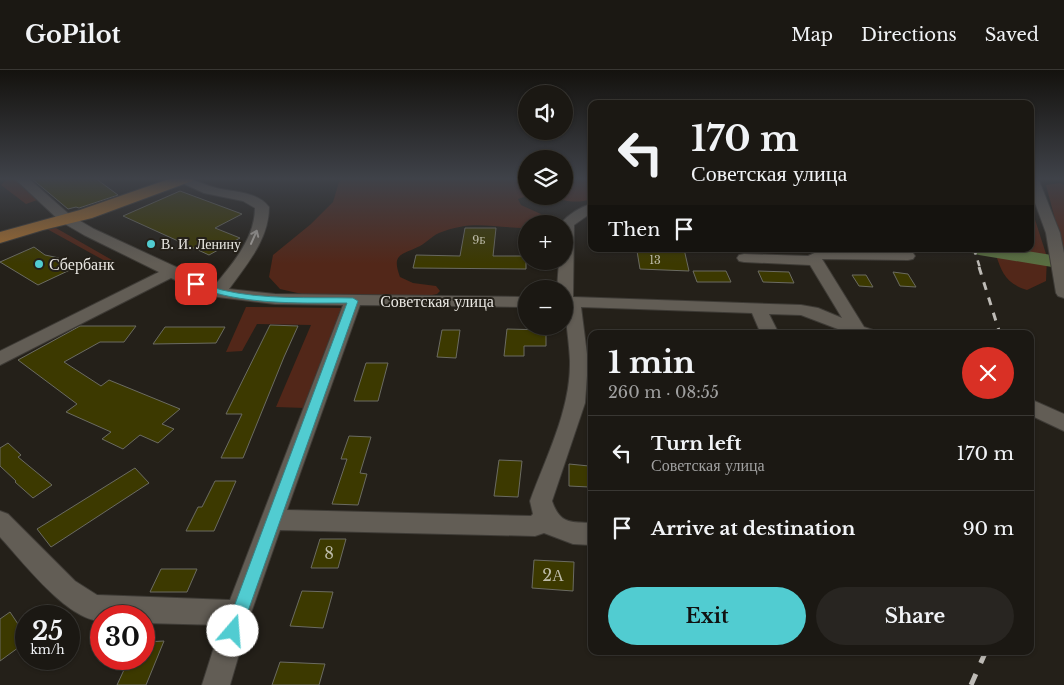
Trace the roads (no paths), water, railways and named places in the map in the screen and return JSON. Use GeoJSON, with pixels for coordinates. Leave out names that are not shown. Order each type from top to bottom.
{"type":"FeatureCollection","features":[{"type":"Feature","properties":{"kind":"main road"},"geometry":{"type":"LineString","coordinates":[[0,238],[107,207]]}},
{"type":"Feature","properties":{"kind":"street","name":"Советская улица"},"geometry":{"type":"LineString","coordinates":[[52,207],[65,218],[171,272],[218,292],[276,300],[518,302]]}},
{"type":"Feature","properties":{"kind":"street"},"geometry":{"type":"LineString","coordinates":[[218,292],[238,267],[250,246],[262,216],[262,207]]}},
{"type":"Feature","properties":{"kind":"street"},"geometry":{"type":"LineString","coordinates":[[1043,207],[1053,233],[1064,293]]}},
{"type":"Feature","properties":{"kind":"street"},"geometry":{"type":"LineString","coordinates":[[567,280],[567,224],[588,210]]}},
{"type":"Feature","properties":{"kind":"street"},"geometry":{"type":"LineString","coordinates":[[815,261],[815,257],[821,254],[908,256]]}},
{"type":"Feature","properties":{"kind":"street"},"geometry":{"type":"LineString","coordinates":[[744,258],[815,261]]}},
{"type":"Feature","properties":{"kind":"street"},"geometry":{"type":"LineString","coordinates":[[815,261],[862,330]]}},
{"type":"Feature","properties":{"kind":"street"},"geometry":{"type":"LineString","coordinates":[[0,359],[171,272]]}},
{"type":"Feature","properties":{"kind":"street"},"geometry":{"type":"LineString","coordinates":[[216,685],[238,613],[353,301]]}},
{"type":"Feature","properties":{"kind":"street"},"geometry":{"type":"LineString","coordinates":[[573,302],[757,307],[812,312],[858,330]]}},
{"type":"Feature","properties":{"kind":"street"},"geometry":{"type":"LineString","coordinates":[[757,307],[768,330]]}},
{"type":"Feature","properties":{"kind":"street"},"geometry":{"type":"LineString","coordinates":[[573,332],[579,362],[575,403],[541,501],[546,518],[554,527],[573,533],[588,534]]}},
{"type":"Feature","properties":{"kind":"street"},"geometry":{"type":"LineString","coordinates":[[1034,408],[1064,422]]}},
{"type":"Feature","properties":{"kind":"street"},"geometry":{"type":"LineString","coordinates":[[272,520],[535,526],[546,518]]}},
{"type":"Feature","properties":{"kind":"street"},"geometry":{"type":"LineString","coordinates":[[0,521],[66,590],[93,608],[238,613]]}},
{"type":"Feature","properties":{"kind":"waterway"},"geometry":{"type":"LineString","coordinates":[[997,252],[1064,263]]}},
{"type":"Feature","properties":{"kind":"railway"},"geometry":{"type":"LineString","coordinates":[[975,252],[980,268]]}},
{"type":"Feature","properties":{"kind":"railway"},"geometry":{"type":"LineString","coordinates":[[979,267],[999,330]]}},
{"type":"Feature","properties":{"kind":"railway"},"geometry":{"type":"LineString","coordinates":[[971,685],[984,655]]}},
{"type":"Feature","properties":{"kind":"place","name":"В. И. Ленину"},"geometry":{"type":"Point","coordinates":[151,244]}},
{"type":"Feature","properties":{"kind":"place","name":"Сбербанк"},"geometry":{"type":"Point","coordinates":[39,264]}}]}
